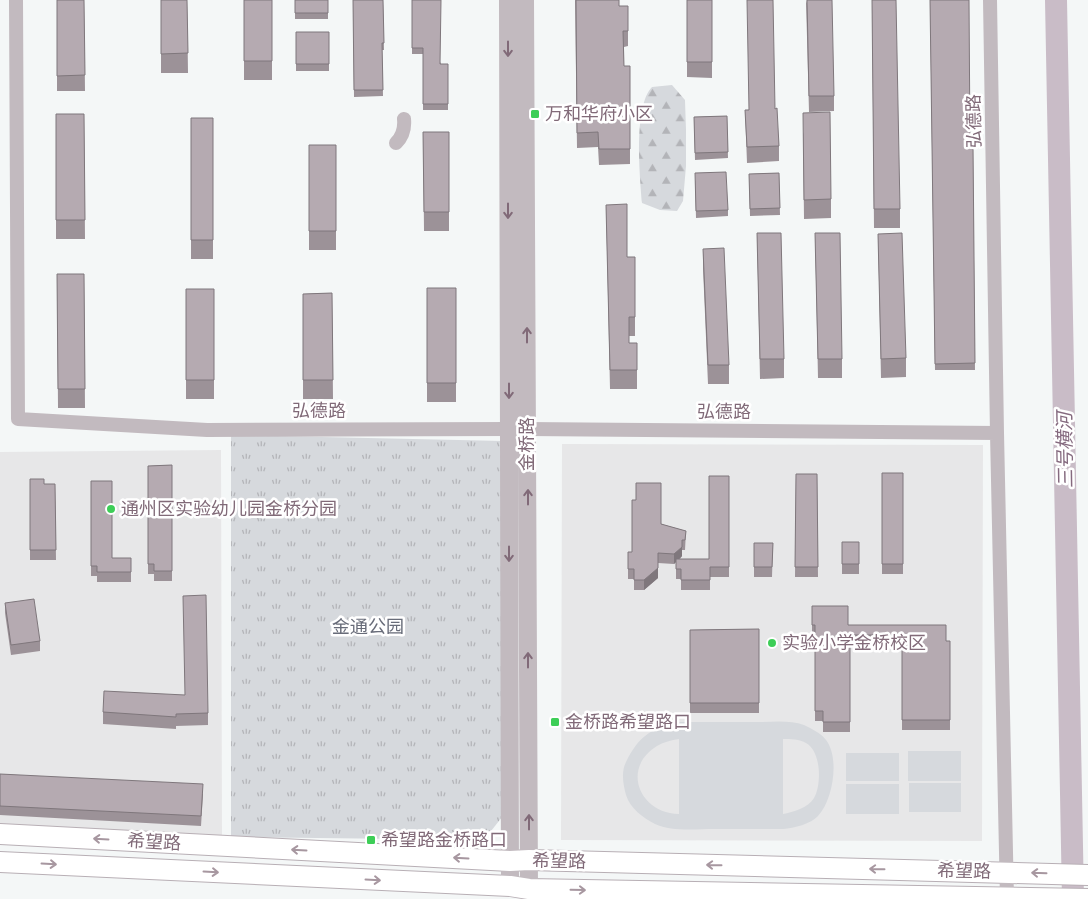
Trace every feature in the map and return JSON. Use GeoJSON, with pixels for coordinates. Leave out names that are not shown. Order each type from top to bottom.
{"type":"FeatureCollection","features":[{"type":"Feature","properties":{"kind":"main road","name":"希望路"},"geometry":{"type":"LineString","coordinates":[[0,834],[520,861],[1088,874]]}},
{"type":"Feature","properties":{"kind":"main road","name":"希望路"},"geometry":{"type":"LineString","coordinates":[[0,862],[520,888],[1007,899],[1088,898]]}},
{"type":"Feature","properties":{"kind":"street","name":"弘德路"},"geometry":{"type":"LineString","coordinates":[[16,0],[18,420],[207,430],[527,429],[997,433],[990,0]]}},
{"type":"Feature","properties":{"kind":"street","name":"金桥路"},"geometry":{"type":"LineString","coordinates":[[508,0],[520,888]]}},
{"type":"Feature","properties":{"kind":"street","name":"金桥路"},"geometry":{"type":"LineString","coordinates":[[520,861],[527,429],[525,0]]}},
{"type":"Feature","properties":{"kind":"street"},"geometry":{"type":"LineString","coordinates":[[396,143],[402,138],[405,127],[404,118]]}},
{"type":"Feature","properties":{"kind":"street"},"geometry":{"type":"LineString","coordinates":[[997,433],[1007,899]]}},
{"type":"Feature","properties":{"kind":"shaded area","name":"实验小学金桥校区"},"geometry":{"type":"Polygon","coordinates":[[[562,444],[983,445],[982,841],[561,840],[562,444]]]}},
{"type":"Feature","properties":{"kind":"shaded area"},"geometry":{"type":"Polygon","coordinates":[[[221,450],[222,838],[0,828],[0,452],[221,450]]]}},
{"type":"Feature","properties":{"kind":"green space"},"geometry":{"type":"Polygon","coordinates":[[[672,85],[685,100],[686,166],[683,201],[677,211],[660,210],[642,203],[639,160],[640,125],[646,97],[652,87],[672,85]]]}},
{"type":"Feature","properties":{"kind":"green space","name":"金通公园"},"geometry":{"type":"Polygon","coordinates":[[[231,435],[504,441],[506,812],[484,840],[231,837],[231,435]]]}},
{"type":"Feature","properties":{"kind":"green space"},"geometry":{"type":"Polygon","coordinates":[[[678,722],[793,722],[804,725],[822,735],[830,748],[834,768],[831,790],[823,809],[818,816],[807,823],[783,829],[692,830],[662,827],[650,822],[628,800],[623,782],[623,770],[631,753],[646,735],[678,722]],[[679,739],[657,746],[646,755],[640,766],[638,777],[640,788],[645,798],[665,812],[679,814],[679,739]],[[783,739],[783,814],[800,809],[814,798],[817,792],[819,768],[815,753],[811,747],[801,741],[783,739]]]}},
{"type":"Feature","properties":{"kind":"green space"},"geometry":{"type":"Polygon","coordinates":[[[908,751],[961,751],[961,781],[908,781],[908,751]]]}},
{"type":"Feature","properties":{"kind":"green space"},"geometry":{"type":"Polygon","coordinates":[[[846,753],[899,753],[899,781],[846,781],[846,753]]]}},
{"type":"Feature","properties":{"kind":"green space"},"geometry":{"type":"Polygon","coordinates":[[[909,783],[961,783],[961,812],[909,812],[909,783]]]}},
{"type":"Feature","properties":{"kind":"green space"},"geometry":{"type":"Polygon","coordinates":[[[846,784],[899,784],[899,814],[846,814],[846,784]]]}},
{"type":"Feature","properties":{"kind":"building"},"geometry":{"type":"Polygon","coordinates":[[[57,0],[84,0],[85,75],[57,76],[57,0]]]}},
{"type":"Feature","properties":{"kind":"building"},"geometry":{"type":"Polygon","coordinates":[[[161,0],[187,0],[188,53],[161,54],[161,0]]]}},
{"type":"Feature","properties":{"kind":"building"},"geometry":{"type":"Polygon","coordinates":[[[244,0],[272,0],[272,61],[244,61],[244,0]]]}},
{"type":"Feature","properties":{"kind":"building"},"geometry":{"type":"Polygon","coordinates":[[[295,0],[328,0],[328,13],[295,13],[295,0]]]}},
{"type":"Feature","properties":{"kind":"building"},"geometry":{"type":"Polygon","coordinates":[[[353,0],[383,0],[383,90],[354,90],[353,0]]]}},
{"type":"Feature","properties":{"kind":"building"},"geometry":{"type":"Polygon","coordinates":[[[412,0],[441,0],[440,64],[448,64],[448,104],[423,104],[423,48],[412,48],[412,0]]]}},
{"type":"Feature","properties":{"kind":"building"},"geometry":{"type":"Polygon","coordinates":[[[576,0],[619,0],[619,6],[628,6],[628,31],[623,31],[624,66],[630,66],[630,149],[599,149],[598,132],[577,133],[576,0]]]}},
{"type":"Feature","properties":{"kind":"building"},"geometry":{"type":"Polygon","coordinates":[[[687,0],[712,0],[712,62],[687,62],[687,0]]]}},
{"type":"Feature","properties":{"kind":"building"},"geometry":{"type":"Polygon","coordinates":[[[747,0],[773,0],[775,109],[777,108],[779,146],[747,147],[745,110],[749,110],[747,0]]]}},
{"type":"Feature","properties":{"kind":"building"},"geometry":{"type":"Polygon","coordinates":[[[807,0],[832,0],[834,96],[809,96],[807,0]]]}},
{"type":"Feature","properties":{"kind":"building"},"geometry":{"type":"Polygon","coordinates":[[[872,0],[896,0],[900,209],[874,209],[872,0]]]}},
{"type":"Feature","properties":{"kind":"building"},"geometry":{"type":"Polygon","coordinates":[[[930,0],[969,0],[970,147],[973,147],[975,363],[935,364],[930,0]]]}},
{"type":"Feature","properties":{"kind":"building"},"geometry":{"type":"Polygon","coordinates":[[[296,32],[329,32],[329,64],[296,64],[296,32]]]}},
{"type":"Feature","properties":{"kind":"building"},"geometry":{"type":"Polygon","coordinates":[[[830,112],[831,199],[804,200],[803,113],[830,112]]]}},
{"type":"Feature","properties":{"kind":"building"},"geometry":{"type":"Polygon","coordinates":[[[56,114],[84,114],[85,220],[56,220],[56,114]]]}},
{"type":"Feature","properties":{"kind":"building"},"geometry":{"type":"Polygon","coordinates":[[[727,116],[728,152],[695,153],[694,117],[727,116]]]}},
{"type":"Feature","properties":{"kind":"building"},"geometry":{"type":"Polygon","coordinates":[[[191,118],[213,118],[213,240],[191,240],[191,118]]]}},
{"type":"Feature","properties":{"kind":"building"},"geometry":{"type":"Polygon","coordinates":[[[423,132],[449,132],[449,212],[424,212],[423,132]]]}},
{"type":"Feature","properties":{"kind":"building"},"geometry":{"type":"Polygon","coordinates":[[[309,145],[336,145],[336,231],[309,231],[309,145]]]}},
{"type":"Feature","properties":{"kind":"building"},"geometry":{"type":"Polygon","coordinates":[[[726,172],[728,210],[696,211],[695,173],[726,172]]]}},
{"type":"Feature","properties":{"kind":"building"},"geometry":{"type":"Polygon","coordinates":[[[779,173],[780,208],[750,209],[749,174],[779,173]]]}},
{"type":"Feature","properties":{"kind":"building"},"geometry":{"type":"Polygon","coordinates":[[[627,204],[627,257],[635,257],[635,317],[629,317],[629,343],[637,343],[637,370],[610,370],[606,205],[627,204]]]}},
{"type":"Feature","properties":{"kind":"building"},"geometry":{"type":"Polygon","coordinates":[[[757,233],[781,233],[784,359],[760,359],[757,233]]]}},
{"type":"Feature","properties":{"kind":"building"},"geometry":{"type":"Polygon","coordinates":[[[815,233],[840,233],[842,359],[818,359],[815,233]]]}},
{"type":"Feature","properties":{"kind":"building"},"geometry":{"type":"Polygon","coordinates":[[[902,233],[906,358],[881,359],[878,234],[902,233]]]}},
{"type":"Feature","properties":{"kind":"building"},"geometry":{"type":"Polygon","coordinates":[[[724,248],[729,365],[708,365],[703,249],[724,248]]]}},
{"type":"Feature","properties":{"kind":"building"},"geometry":{"type":"Polygon","coordinates":[[[57,274],[84,274],[85,389],[58,389],[57,274]]]}},
{"type":"Feature","properties":{"kind":"building"},"geometry":{"type":"Polygon","coordinates":[[[427,288],[456,288],[456,383],[427,383],[427,288]]]}},
{"type":"Feature","properties":{"kind":"building"},"geometry":{"type":"Polygon","coordinates":[[[186,289],[214,289],[214,380],[186,380],[186,289]]]}},
{"type":"Feature","properties":{"kind":"building"},"geometry":{"type":"Polygon","coordinates":[[[332,293],[333,380],[303,380],[303,294],[332,293]]]}},
{"type":"Feature","properties":{"kind":"building"},"geometry":{"type":"Polygon","coordinates":[[[172,465],[172,571],[154,571],[154,564],[148,564],[148,466],[172,465]]]}},
{"type":"Feature","properties":{"kind":"building"},"geometry":{"type":"Polygon","coordinates":[[[882,473],[903,473],[903,564],[882,564],[882,473]]]}},
{"type":"Feature","properties":{"kind":"building"},"geometry":{"type":"Polygon","coordinates":[[[796,474],[817,474],[818,567],[795,567],[796,474]]]}},
{"type":"Feature","properties":{"kind":"building"},"geometry":{"type":"Polygon","coordinates":[[[709,476],[729,476],[729,567],[710,567],[710,580],[681,580],[681,569],[676,569],[676,559],[709,559],[709,476]]]}},
{"type":"Feature","properties":{"kind":"building"},"geometry":{"type":"Polygon","coordinates":[[[30,479],[44,479],[44,484],[55,484],[56,550],[30,550],[30,479]]]}},
{"type":"Feature","properties":{"kind":"building"},"geometry":{"type":"Polygon","coordinates":[[[91,481],[112,481],[112,558],[131,558],[131,572],[97,572],[97,566],[91,566],[91,481]]]}},
{"type":"Feature","properties":{"kind":"building"},"geometry":{"type":"Polygon","coordinates":[[[636,483],[661,483],[661,524],[686,531],[685,540],[682,540],[682,547],[674,554],[658,553],[658,568],[644,580],[634,580],[634,569],[628,569],[628,552],[632,552],[632,500],[636,500],[636,483]]]}},
{"type":"Feature","properties":{"kind":"building"},"geometry":{"type":"Polygon","coordinates":[[[842,542],[859,542],[859,564],[842,564],[842,542]]]}},
{"type":"Feature","properties":{"kind":"building"},"geometry":{"type":"Polygon","coordinates":[[[754,543],[773,543],[772,567],[754,567],[754,543]]]}},
{"type":"Feature","properties":{"kind":"building"},"geometry":{"type":"Polygon","coordinates":[[[206,595],[208,713],[176,714],[176,717],[103,712],[104,691],[185,695],[183,596],[206,595]]]}},
{"type":"Feature","properties":{"kind":"building"},"geometry":{"type":"Polygon","coordinates":[[[34,599],[40,641],[11,645],[5,603],[34,599]]]}},
{"type":"Feature","properties":{"kind":"building"},"geometry":{"type":"Polygon","coordinates":[[[812,606],[848,606],[848,625],[946,625],[946,641],[950,641],[950,720],[902,720],[902,635],[850,635],[850,722],[823,722],[823,711],[815,711],[815,625],[812,625],[812,606]]]}},
{"type":"Feature","properties":{"kind":"building"},"geometry":{"type":"Polygon","coordinates":[[[759,629],[759,703],[690,703],[690,630],[759,629]]]}},
{"type":"Feature","properties":{"kind":"building"},"geometry":{"type":"Polygon","coordinates":[[[0,774],[203,784],[201,816],[0,806],[0,774]]]}},
{"type":"Feature","properties":{"kind":"waterway","name":"三号横河"},"geometry":{"type":"LineString","coordinates":[[1056,0],[1073,899]]}},
{"type":"Feature","properties":{"kind":"place","name":"万和华府小区"},"geometry":{"type":"Point","coordinates":[535,114]}},
{"type":"Feature","properties":{"kind":"place","name":"通州区实验幼儿园金桥分园"},"geometry":{"type":"Point","coordinates":[111,509]}},
{"type":"Feature","properties":{"kind":"place","name":"实验小学金桥校区"},"geometry":{"type":"Point","coordinates":[772,643]}},
{"type":"Feature","properties":{"kind":"place","name":"金桥路希望路口"},"geometry":{"type":"Point","coordinates":[555,722]}},
{"type":"Feature","properties":{"kind":"place","name":"希望路金桥路口"},"geometry":{"type":"Point","coordinates":[371,840]}}]}
